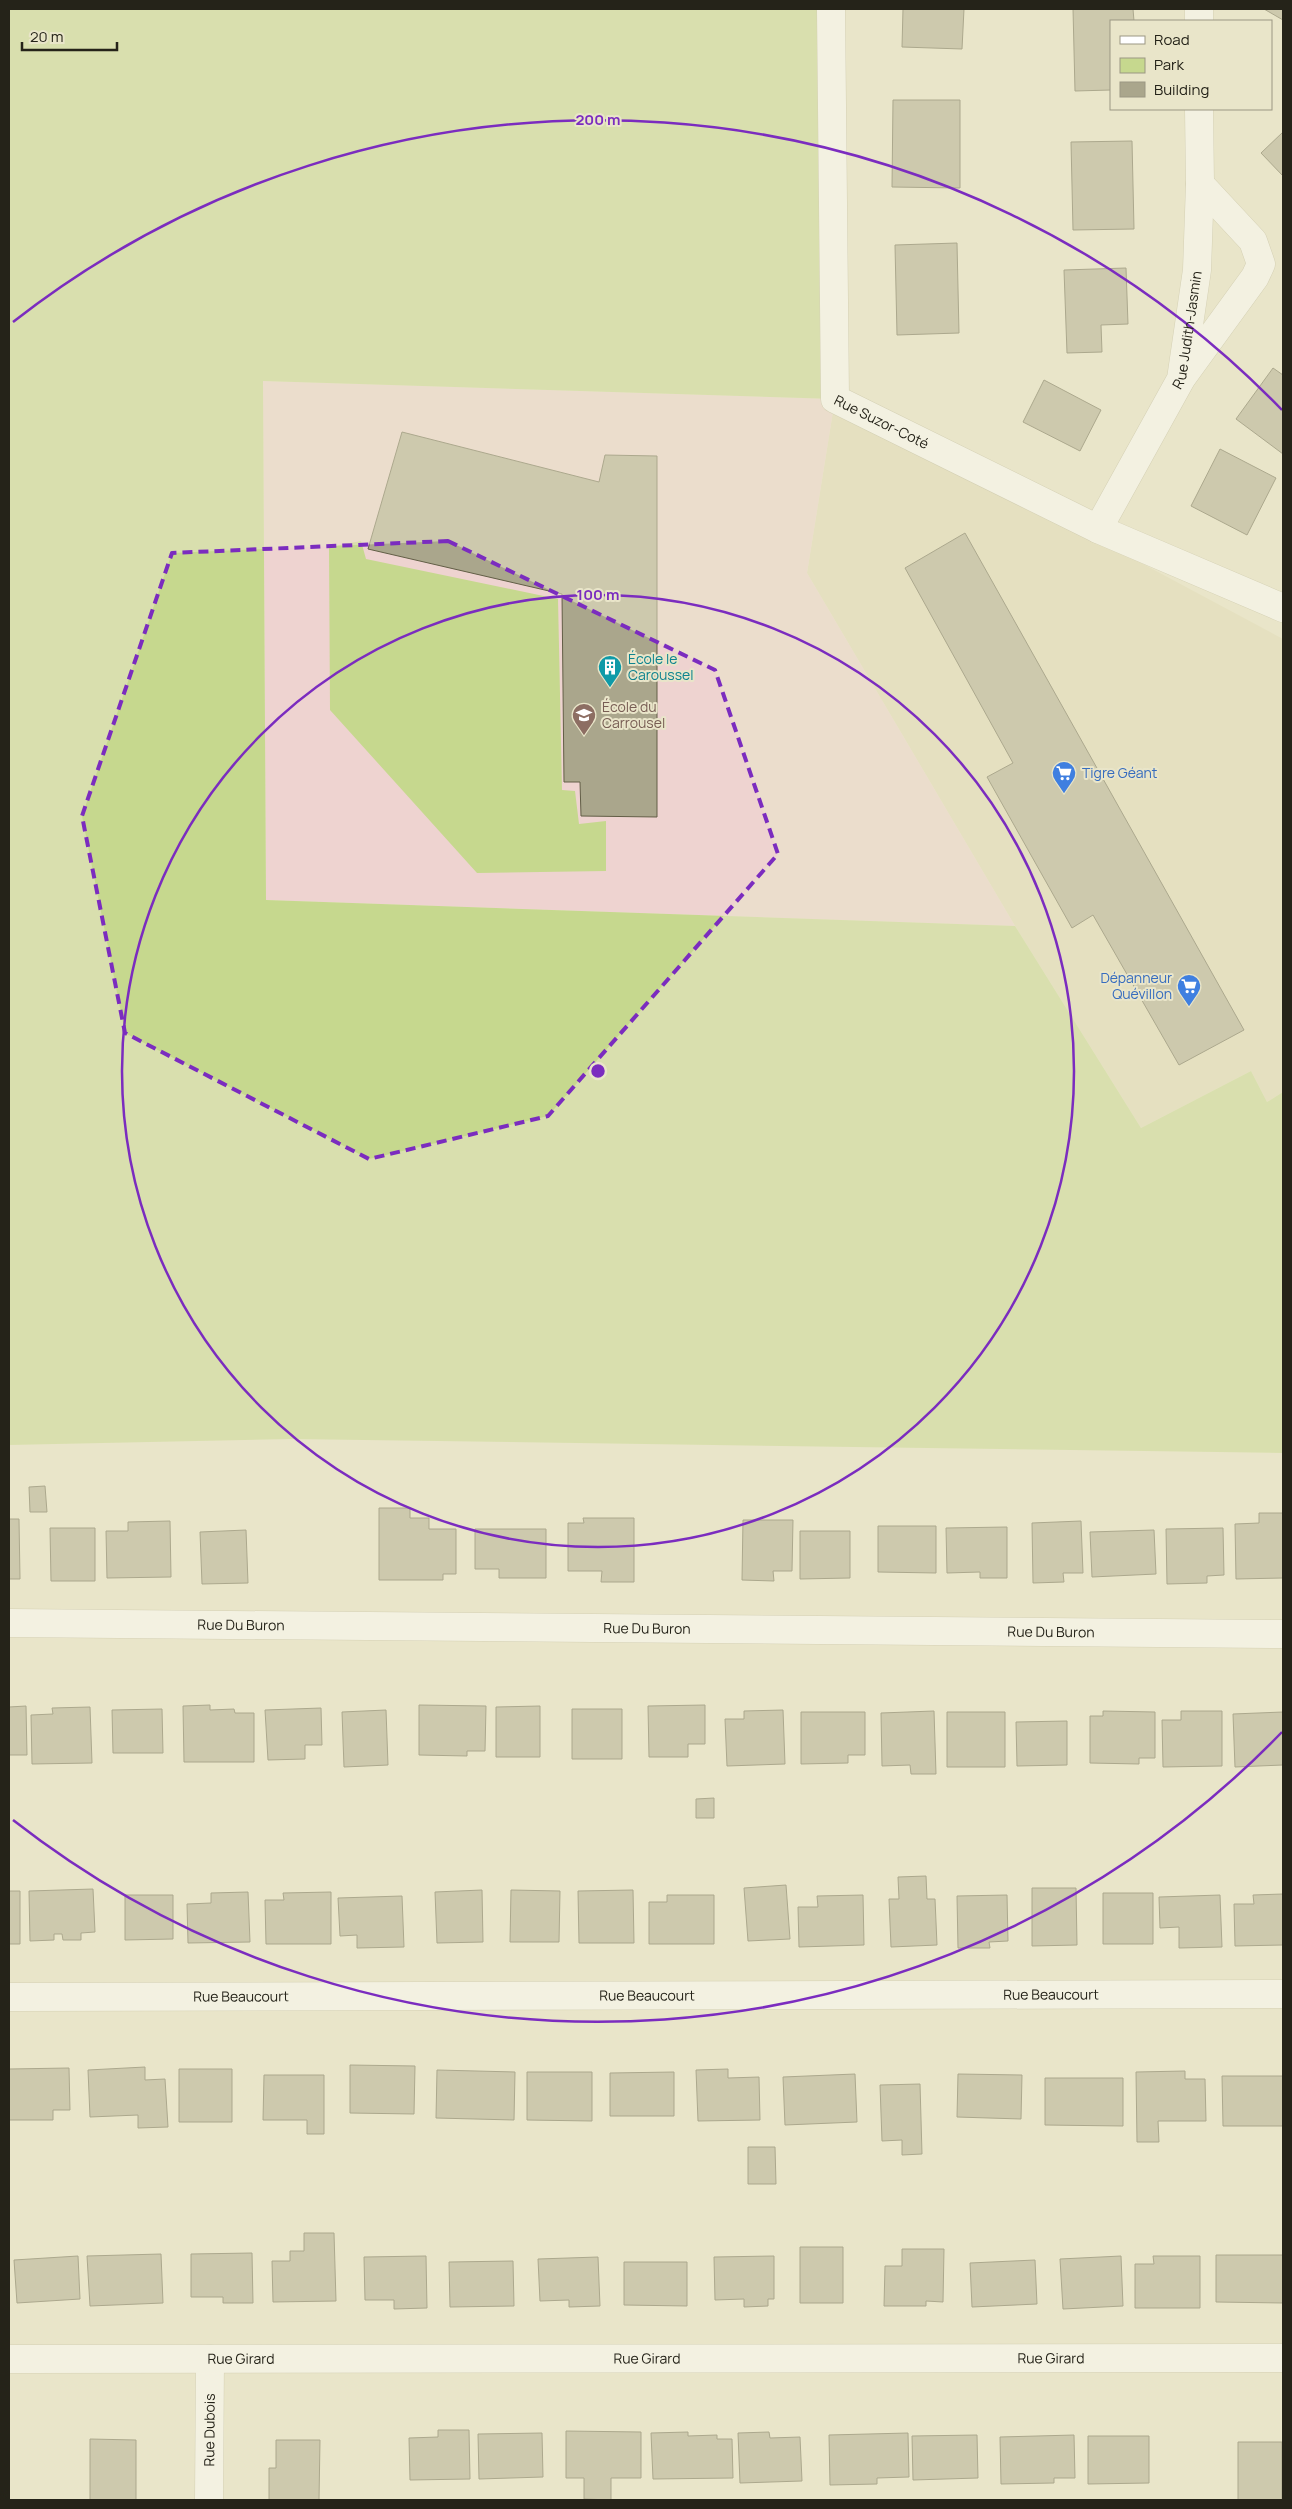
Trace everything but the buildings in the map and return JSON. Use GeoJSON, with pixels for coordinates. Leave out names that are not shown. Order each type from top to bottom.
{"type":"FeatureCollection","features":[{"type":"Feature","properties":{"kind":"street","name":"Rue Suzor-Coté"},"geometry":{"type":"LineString","coordinates":[[831,9],[835,399],[1098,529],[1283,608]]}},
{"type":"Feature","properties":{"kind":"street","name":"Rue Judith-Jasmin"},"geometry":{"type":"LineString","coordinates":[[1098,529],[1180,379],[1197,270],[1200,184],[1199,110]]}},
{"type":"Feature","properties":{"kind":"street"},"geometry":{"type":"LineString","coordinates":[[1180,379],[1255,277],[1272,262],[1200,184]]}},
{"type":"Feature","properties":{"kind":"street","name":"Rue Du Buron"},"geometry":{"type":"LineString","coordinates":[[9,1623],[1283,1634]]}},
{"type":"Feature","properties":{"kind":"street","name":"Rue Beaucourt"},"geometry":{"type":"LineString","coordinates":[[9,1998],[1283,1994]]}},
{"type":"Feature","properties":{"kind":"street","name":"Rue Girard"},"geometry":{"type":"LineString","coordinates":[[9,2359],[1283,2358]]}},
{"type":"Feature","properties":{"kind":"street","name":"Rue Dubois"},"geometry":{"type":"LineString","coordinates":[[209,2500],[210,2359]]}},
{"type":"Feature","properties":{"kind":"highlighted area"},"geometry":{"type":"Polygon","coordinates":[[[448,541],[715,670],[778,854],[548,1116],[369,1159],[125,1033],[82,816],[172,553],[448,541]]]}},
{"type":"Feature","properties":{"kind":"shaded area","name":"École du Carrousel"},"geometry":{"type":"Polygon","coordinates":[[[263,381],[835,399],[807,573],[1015,926],[266,900],[263,381]]]}},
{"type":"Feature","properties":{"kind":"shaded area"},"geometry":{"type":"Polygon","coordinates":[[[835,399],[1283,639],[1283,1092],[1267,1102],[1251,1071],[1141,1128],[1015,926],[807,573],[835,399]]]}},
{"type":"Feature","properties":{"kind":"green space"},"geometry":{"type":"Polygon","coordinates":[[[9,9],[831,9],[835,399],[263,381],[266,900],[1015,926],[1141,1128],[1251,1071],[1267,1102],[1283,1092],[1283,1453],[291,1439],[9,1445],[9,9]]]}},
{"type":"Feature","properties":{"kind":"green space"},"geometry":{"type":"Polygon","coordinates":[[[361,541],[366,559],[558,599],[562,790],[575,791],[579,824],[606,821],[606,871],[477,873],[330,710],[329,547],[361,541]]]}},
{"type":"Feature","properties":{"kind":"place","name":"École le Caroussel"},"geometry":{"type":"Point","coordinates":[610,688]}},
{"type":"Feature","properties":{"kind":"place","name":"École du Carrousel"},"geometry":{"type":"Point","coordinates":[584,736]}},
{"type":"Feature","properties":{"kind":"place","name":"Tigre Géant"},"geometry":{"type":"Point","coordinates":[1064,794]}},
{"type":"Feature","properties":{"kind":"place","name":"Dépanneur Quévillon"},"geometry":{"type":"Point","coordinates":[1189,1007]}}]}
